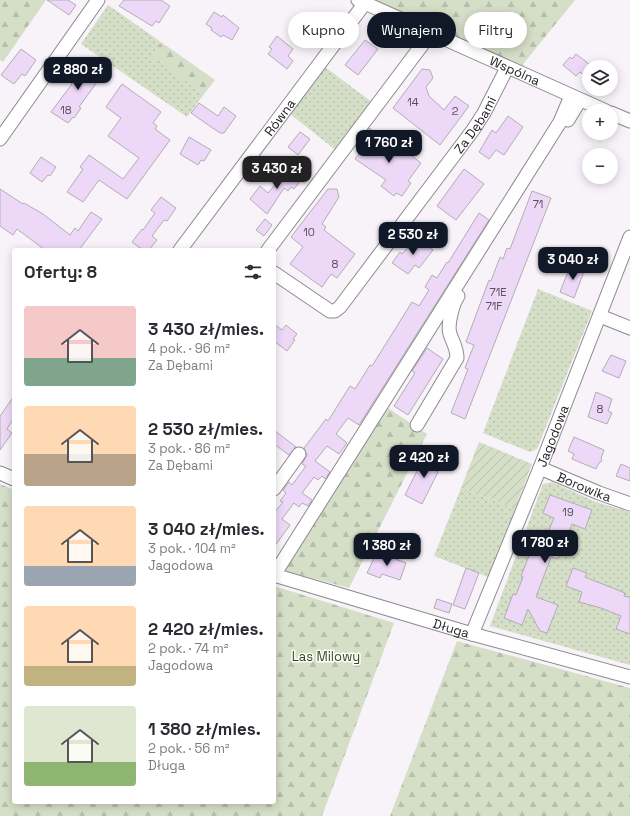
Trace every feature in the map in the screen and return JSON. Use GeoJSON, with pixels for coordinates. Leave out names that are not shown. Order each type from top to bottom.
{"type":"FeatureCollection","features":[{"type":"Feature","properties":{"kind":"street"},"geometry":{"type":"LineString","coordinates":[[0,139],[98,0]]}},
{"type":"Feature","properties":{"kind":"street","name":"Wspólna"},"geometry":{"type":"LineString","coordinates":[[361,2],[383,12]]}},
{"type":"Feature","properties":{"kind":"street","name":"Równa"},"geometry":{"type":"LineString","coordinates":[[181,248],[361,2]]}},
{"type":"Feature","properties":{"kind":"street","name":"Wspólna"},"geometry":{"type":"LineString","coordinates":[[456,45],[590,104]]}},
{"type":"Feature","properties":{"kind":"street"},"geometry":{"type":"LineString","coordinates":[[270,248],[420,48]]}},
{"type":"Feature","properties":{"kind":"street","name":"Za Dębami"},"geometry":{"type":"LineString","coordinates":[[276,274],[330,311],[335,311],[340,308],[473,130],[484,114],[507,68]]}},
{"type":"Feature","properties":{"kind":"street"},"geometry":{"type":"LineString","coordinates":[[417,426],[457,358],[458,351],[449,332],[455,300],[576,98]]}},
{"type":"Feature","properties":{"kind":"street"},"geometry":{"type":"LineString","coordinates":[[276,572],[576,98]]}},
{"type":"Feature","properties":{"kind":"street"},"geometry":{"type":"LineString","coordinates":[[618,116],[630,121]]}},
{"type":"Feature","properties":{"kind":"street","name":"Jagodowa"},"geometry":{"type":"LineString","coordinates":[[472,634],[540,468],[630,237]]}},
{"type":"Feature","properties":{"kind":"street"},"geometry":{"type":"LineString","coordinates":[[600,316],[630,328]]}},
{"type":"Feature","properties":{"kind":"street"},"geometry":{"type":"LineString","coordinates":[[276,486],[299,454]]}},
{"type":"Feature","properties":{"kind":"street","name":"Borowika"},"geometry":{"type":"LineString","coordinates":[[540,468],[599,493],[630,504]]}},
{"type":"Feature","properties":{"kind":"street","name":"Długa"},"geometry":{"type":"LineString","coordinates":[[276,576],[472,634],[630,677]]}},
{"type":"Feature","properties":{"kind":"green space"},"geometry":{"type":"Polygon","coordinates":[[[0,0],[46,0],[3,62],[0,60],[0,0]]]}},
{"type":"Feature","properties":{"kind":"green space"},"geometry":{"type":"Polygon","coordinates":[[[366,0],[575,0],[524,63],[522,70],[473,48],[527,48],[527,12],[464,12],[464,44],[456,40],[456,12],[393,12],[366,0]]]}},
{"type":"Feature","properties":{"kind":"green space"},"geometry":{"type":"Polygon","coordinates":[[[108,5],[161,42],[151,56],[204,94],[187,117],[81,44],[108,5]]]}},
{"type":"Feature","properties":{"kind":"green space"},"geometry":{"type":"Polygon","coordinates":[[[161,42],[215,80],[204,94],[150,56],[161,42]]]}},
{"type":"Feature","properties":{"kind":"green space"},"geometry":{"type":"Polygon","coordinates":[[[325,67],[373,103],[337,151],[290,114],[325,67]]]}},
{"type":"Feature","properties":{"kind":"green space"},"geometry":{"type":"Polygon","coordinates":[[[538,289],[592,311],[537,449],[530,452],[483,433],[538,289]]]}},
{"type":"Feature","properties":{"kind":"green space"},"geometry":{"type":"Polygon","coordinates":[[[385,406],[427,434],[349,588],[282,570],[385,406]]]}},
{"type":"Feature","properties":{"kind":"green space"},"geometry":{"type":"Polygon","coordinates":[[[479,442],[532,464],[515,509],[461,488],[479,442]]]}},
{"type":"Feature","properties":{"kind":"green space"},"geometry":{"type":"Polygon","coordinates":[[[552,482],[596,502],[630,512],[630,665],[490,626],[543,484],[552,482]]]}},
{"type":"Feature","properties":{"kind":"green space","name":"Las Milowy"},"geometry":{"type":"Polygon","coordinates":[[[0,484],[12,489],[12,804],[276,804],[276,587],[394,623],[322,816],[0,816],[0,484]]]}},
{"type":"Feature","properties":{"kind":"green space"},"geometry":{"type":"Polygon","coordinates":[[[461,488],[515,509],[488,577],[434,556],[461,488]]]}},
{"type":"Feature","properties":{"kind":"green space"},"geometry":{"type":"Polygon","coordinates":[[[457,641],[630,688],[630,816],[390,816],[457,641]]]}},
{"type":"Feature","properties":{"kind":"building"},"geometry":{"type":"Polygon","coordinates":[[[47,0],[68,0],[76,5],[69,15],[47,0]]]}},
{"type":"Feature","properties":{"kind":"building"},"geometry":{"type":"Polygon","coordinates":[[[124,0],[161,0],[170,6],[159,23],[156,21],[152,26],[119,6],[124,0]]]}},
{"type":"Feature","properties":{"kind":"building"},"geometry":{"type":"Polygon","coordinates":[[[214,12],[222,17],[223,15],[239,28],[232,40],[223,35],[221,37],[211,30],[212,28],[206,24],[214,12]]]}},
{"type":"Feature","properties":{"kind":"building"},"geometry":{"type":"Polygon","coordinates":[[[277,36],[288,45],[288,48],[293,49],[288,56],[293,61],[287,69],[268,54],[272,49],[269,47],[277,36]]]}},
{"type":"Feature","properties":{"kind":"building"},"geometry":{"type":"Polygon","coordinates":[[[365,40],[367,41],[367,48],[378,49],[358,75],[345,65],[365,40]]]}},
{"type":"Feature","properties":{"kind":"building"},"geometry":{"type":"Polygon","coordinates":[[[21,49],[36,60],[25,76],[22,74],[14,84],[1,75],[21,49]]]}},
{"type":"Feature","properties":{"kind":"building"},"geometry":{"type":"Polygon","coordinates":[[[576,54],[584,60],[582,60],[582,74],[580,72],[576,76],[563,65],[570,57],[572,59],[576,54]]]}},
{"type":"Feature","properties":{"kind":"building"},"geometry":{"type":"Polygon","coordinates":[[[88,58],[105,71],[79,107],[81,108],[74,118],[73,117],[68,123],[51,112],[72,84],[71,83],[88,58]]]}},
{"type":"Feature","properties":{"kind":"building"},"geometry":{"type":"Polygon","coordinates":[[[422,69],[430,70],[433,78],[426,87],[429,96],[444,110],[455,96],[469,106],[440,145],[393,108],[422,69]]]}},
{"type":"Feature","properties":{"kind":"building"},"geometry":{"type":"Polygon","coordinates":[[[122,84],[161,112],[153,123],[157,126],[155,129],[170,140],[127,199],[99,180],[83,202],[67,192],[83,169],[80,167],[89,155],[123,179],[139,158],[108,136],[121,118],[106,107],[122,84]]]}},
{"type":"Feature","properties":{"kind":"building"},"geometry":{"type":"Polygon","coordinates":[[[199,103],[218,116],[224,107],[236,116],[224,133],[220,133],[191,113],[199,103]]]}},
{"type":"Feature","properties":{"kind":"building"},"geometry":{"type":"Polygon","coordinates":[[[508,116],[523,127],[504,155],[496,150],[489,159],[479,152],[492,130],[496,133],[508,116]]]}},
{"type":"Feature","properties":{"kind":"building"},"geometry":{"type":"Polygon","coordinates":[[[369,128],[405,154],[407,152],[421,163],[408,181],[411,183],[402,196],[396,193],[394,196],[381,186],[386,180],[355,159],[371,139],[369,128]]]}},
{"type":"Feature","properties":{"kind":"building"},"geometry":{"type":"Polygon","coordinates":[[[300,132],[310,139],[298,155],[288,147],[300,132]]]}},
{"type":"Feature","properties":{"kind":"building"},"geometry":{"type":"Polygon","coordinates":[[[189,137],[211,150],[204,161],[201,160],[198,165],[180,154],[189,137]]]}},
{"type":"Feature","properties":{"kind":"building"},"geometry":{"type":"Polygon","coordinates":[[[41,157],[56,167],[50,176],[48,175],[42,182],[30,173],[41,157]]]}},
{"type":"Feature","properties":{"kind":"building"},"geometry":{"type":"Polygon","coordinates":[[[291,166],[304,176],[294,189],[291,187],[288,191],[284,188],[267,214],[250,199],[260,186],[268,193],[291,166]]]}},
{"type":"Feature","properties":{"kind":"building"},"geometry":{"type":"Polygon","coordinates":[[[464,169],[484,184],[456,220],[437,206],[464,169]]]}},
{"type":"Feature","properties":{"kind":"building"},"geometry":{"type":"Polygon","coordinates":[[[0,189],[23,204],[24,203],[43,214],[70,235],[75,228],[78,231],[91,212],[102,219],[80,248],[42,248],[17,229],[13,235],[0,226],[0,189]]]}},
{"type":"Feature","properties":{"kind":"building"},"geometry":{"type":"Polygon","coordinates":[[[328,189],[337,189],[339,197],[322,224],[326,227],[324,230],[355,254],[337,278],[331,274],[322,287],[290,264],[303,247],[291,237],[328,189]]]}},
{"type":"Feature","properties":{"kind":"building"},"geometry":{"type":"Polygon","coordinates":[[[532,191],[551,198],[465,419],[451,413],[468,369],[465,368],[474,345],[466,342],[489,280],[491,281],[500,257],[503,259],[507,248],[510,249],[532,191]]]}},
{"type":"Feature","properties":{"kind":"building"},"geometry":{"type":"Polygon","coordinates":[[[161,197],[176,208],[167,221],[164,220],[152,236],[157,240],[151,248],[140,248],[132,242],[155,213],[151,210],[161,197]]]}},
{"type":"Feature","properties":{"kind":"building"},"geometry":{"type":"Polygon","coordinates":[[[479,213],[489,220],[359,425],[348,418],[336,434],[347,443],[339,454],[327,446],[315,461],[330,472],[325,479],[322,476],[318,480],[314,477],[302,493],[312,500],[308,506],[302,503],[299,507],[294,503],[282,519],[290,525],[276,544],[276,511],[283,502],[280,501],[286,493],[283,490],[289,482],[292,485],[306,466],[302,464],[307,455],[304,448],[326,419],[328,421],[350,386],[355,389],[370,365],[372,366],[412,302],[419,306],[429,290],[425,287],[432,275],[437,278],[447,262],[448,263],[479,213]]]}},
{"type":"Feature","properties":{"kind":"building"},"geometry":{"type":"Polygon","coordinates":[[[265,219],[272,225],[264,236],[256,230],[265,219]]]}},
{"type":"Feature","properties":{"kind":"building"},"geometry":{"type":"Polygon","coordinates":[[[417,238],[419,240],[423,239],[424,243],[433,250],[419,268],[415,265],[408,274],[392,263],[400,252],[402,254],[417,238]]]}},
{"type":"Feature","properties":{"kind":"building"},"geometry":{"type":"Polygon","coordinates":[[[571,264],[585,269],[574,298],[560,292],[571,264]]]}},
{"type":"Feature","properties":{"kind":"building"},"geometry":{"type":"Polygon","coordinates":[[[286,325],[297,334],[293,339],[295,340],[287,351],[276,343],[276,326],[282,330],[286,325]]]}},
{"type":"Feature","properties":{"kind":"building"},"geometry":{"type":"Polygon","coordinates":[[[427,348],[443,359],[408,415],[394,406],[415,373],[412,371],[427,348]]]}},
{"type":"Feature","properties":{"kind":"building"},"geometry":{"type":"Polygon","coordinates":[[[611,355],[626,361],[619,378],[602,371],[611,355]]]}},
{"type":"Feature","properties":{"kind":"building"},"geometry":{"type":"Polygon","coordinates":[[[596,392],[612,399],[608,411],[612,413],[607,424],[588,417],[596,392]]]}},
{"type":"Feature","properties":{"kind":"building"},"geometry":{"type":"Polygon","coordinates":[[[12,399],[12,421],[7,429],[12,433],[0,450],[0,416],[12,399]]]}},
{"type":"Feature","properties":{"kind":"building"},"geometry":{"type":"Polygon","coordinates":[[[276,432],[296,447],[289,455],[276,445],[276,432]]]}},
{"type":"Feature","properties":{"kind":"building"},"geometry":{"type":"Polygon","coordinates":[[[574,437],[604,450],[601,458],[602,461],[596,469],[572,459],[574,454],[568,451],[574,437]]]}},
{"type":"Feature","properties":{"kind":"building"},"geometry":{"type":"Polygon","coordinates":[[[428,454],[442,461],[436,471],[438,472],[422,504],[405,495],[421,463],[422,464],[428,454]]]}},
{"type":"Feature","properties":{"kind":"building"},"geometry":{"type":"Polygon","coordinates":[[[621,464],[630,468],[630,481],[616,476],[621,464]]]}},
{"type":"Feature","properties":{"kind":"building"},"geometry":{"type":"Polygon","coordinates":[[[550,495],[592,510],[585,529],[572,524],[558,559],[551,557],[536,597],[558,605],[547,633],[540,631],[528,609],[522,625],[504,618],[513,594],[516,595],[523,577],[521,576],[534,543],[542,546],[554,518],[543,513],[550,495]]]}},
{"type":"Feature","properties":{"kind":"building"},"geometry":{"type":"Polygon","coordinates":[[[377,552],[406,563],[400,580],[382,574],[380,578],[367,573],[377,552]]]}},
{"type":"Feature","properties":{"kind":"building"},"geometry":{"type":"Polygon","coordinates":[[[466,568],[479,573],[465,609],[453,605],[466,568]]]}},
{"type":"Feature","properties":{"kind":"building"},"geometry":{"type":"Polygon","coordinates":[[[573,568],[587,573],[585,577],[625,593],[624,596],[630,596],[630,634],[616,629],[621,616],[601,608],[579,602],[582,592],[566,586],[573,568]]]}},
{"type":"Feature","properties":{"kind":"building"},"geometry":{"type":"Polygon","coordinates":[[[437,599],[452,604],[449,613],[434,608],[437,599]]]}}]}
